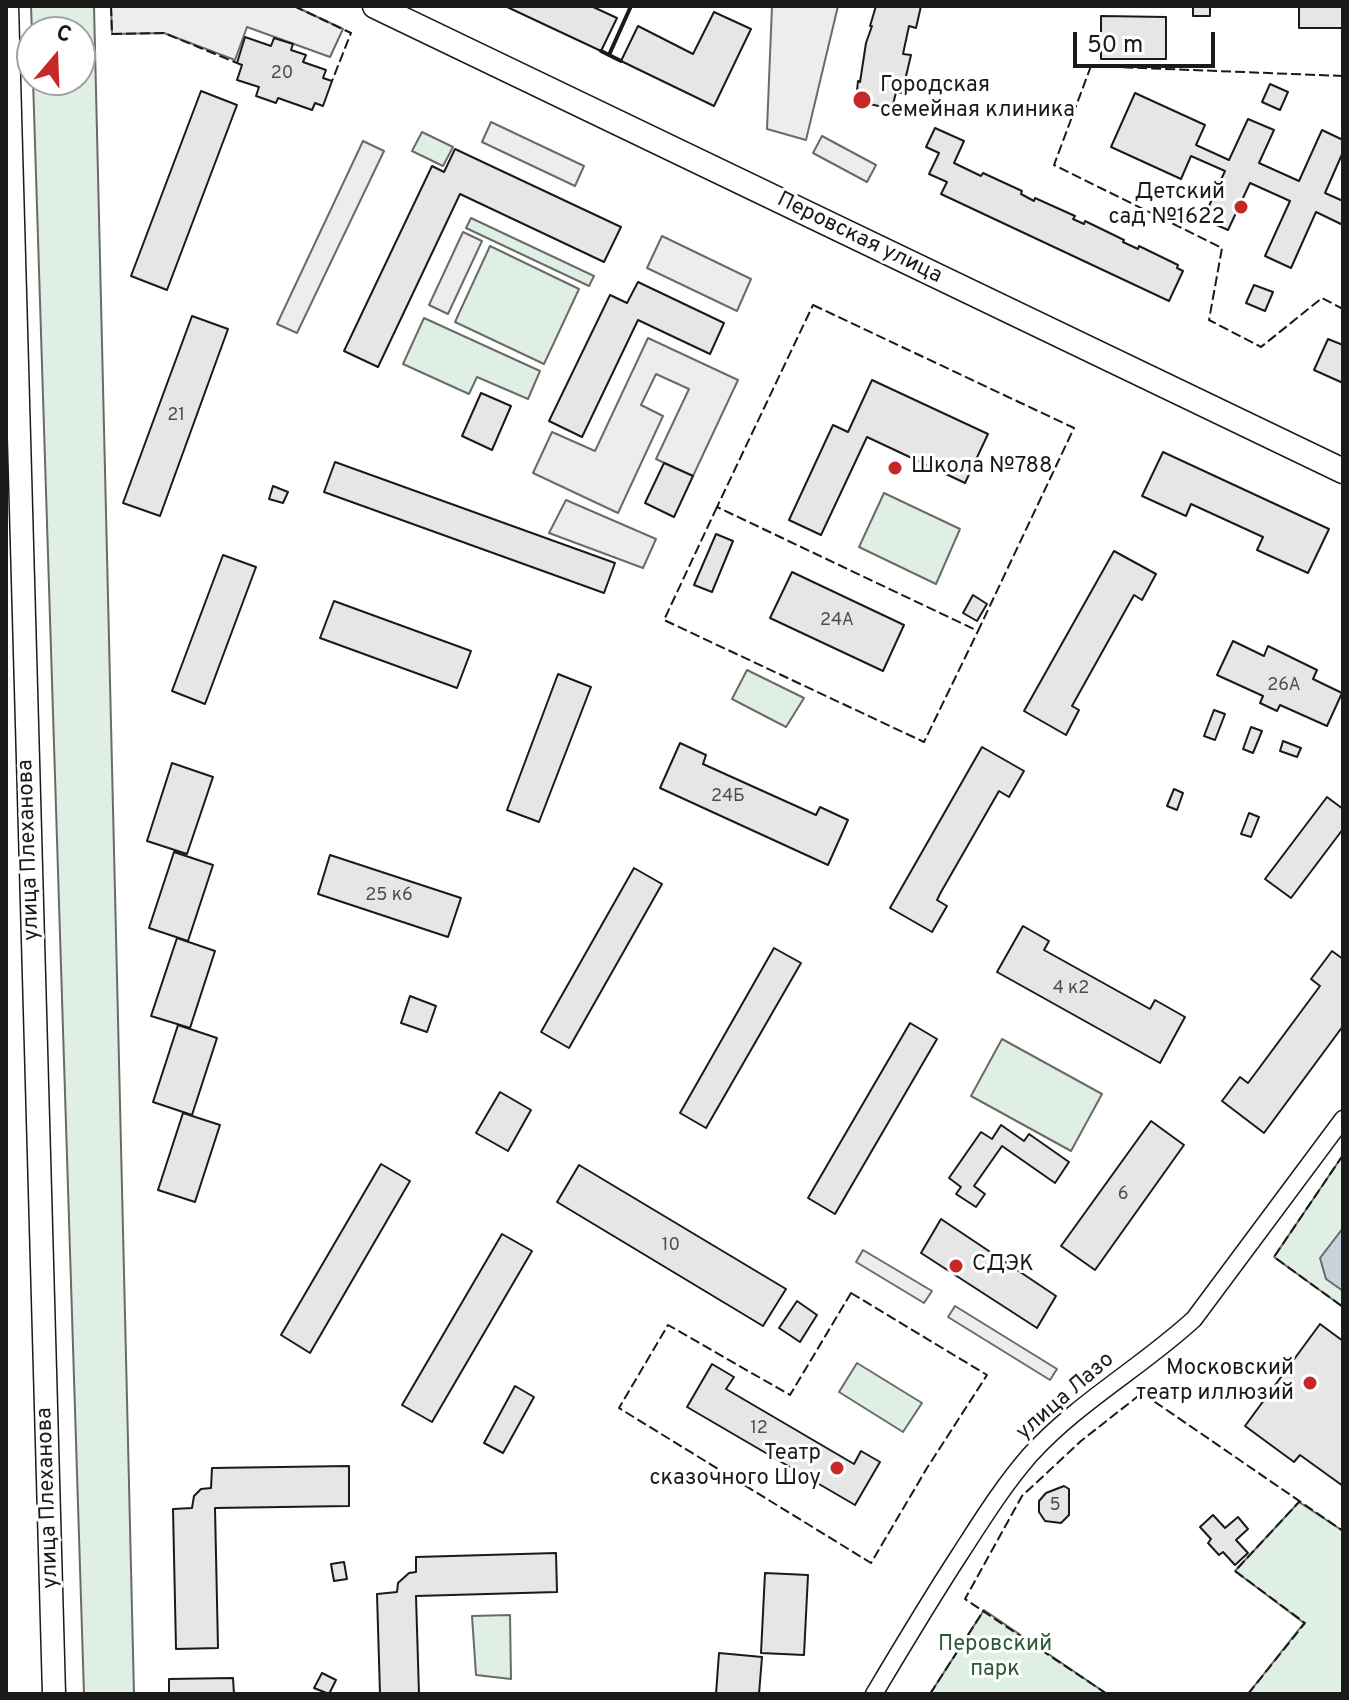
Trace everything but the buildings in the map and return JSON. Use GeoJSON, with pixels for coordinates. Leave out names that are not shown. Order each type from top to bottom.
{"type":"FeatureCollection","features":[{"type":"Feature","properties":{"kind":"main road","name":"Перовская улица"},"geometry":{"type":"LineString","coordinates":[[375,6],[1343,471]]}},
{"type":"Feature","properties":{"kind":"street","name":"улица Плеханова"},"geometry":{"type":"LineString","coordinates":[[7,6],[54,1694]]}},
{"type":"Feature","properties":{"kind":"street","name":"улица Лазо"},"geometry":{"type":"LineString","coordinates":[[874,1694],[938,1588],[1008,1483],[1032,1454],[1079,1411],[1194,1319],[1343,1119]]}},
{"type":"Feature","properties":{"kind":"green space"},"geometry":{"type":"Polygon","coordinates":[[[31,6],[94,6],[94,16],[31,16],[31,6]]]}},
{"type":"Feature","properties":{"kind":"green space"},"geometry":{"type":"Polygon","coordinates":[[[96,90],[134,1694],[84,1694],[34,96],[96,96],[96,90]]]}},
{"type":"Feature","properties":{"kind":"green space"},"geometry":{"type":"Polygon","coordinates":[[[422,132],[453,147],[443,166],[412,151],[422,132]]]}},
{"type":"Feature","properties":{"kind":"green space"},"geometry":{"type":"Polygon","coordinates":[[[471,218],[594,276],[589,286],[466,228],[471,218]]]}},
{"type":"Feature","properties":{"kind":"green space"},"geometry":{"type":"Polygon","coordinates":[[[490,246],[579,289],[544,364],[455,322],[490,246]]]}},
{"type":"Feature","properties":{"kind":"green space"},"geometry":{"type":"Polygon","coordinates":[[[424,318],[540,371],[528,399],[477,377],[469,394],[403,364],[424,318]]]}},
{"type":"Feature","properties":{"kind":"green space"},"geometry":{"type":"Polygon","coordinates":[[[884,493],[960,529],[936,584],[859,547],[884,493]]]}},
{"type":"Feature","properties":{"kind":"green space"},"geometry":{"type":"Polygon","coordinates":[[[747,670],[804,698],[786,727],[732,699],[747,670]]]}},
{"type":"Feature","properties":{"kind":"green space"},"geometry":{"type":"Polygon","coordinates":[[[1002,1039],[1102,1094],[1071,1151],[971,1096],[1002,1039]]]}},
{"type":"Feature","properties":{"kind":"green space"},"geometry":{"type":"Polygon","coordinates":[[[1343,1155],[1343,1307],[1274,1257],[1343,1155]]]}},
{"type":"Feature","properties":{"kind":"green space"},"geometry":{"type":"Polygon","coordinates":[[[857,1363],[922,1403],[903,1432],[839,1392],[857,1363]]]}},
{"type":"Feature","properties":{"kind":"green space"},"geometry":{"type":"Polygon","coordinates":[[[1299,1502],[1343,1531],[1343,1694],[1248,1694],[1304,1623],[1235,1571],[1299,1502]]]}},
{"type":"Feature","properties":{"kind":"green space","name":"Перовский парк"},"geometry":{"type":"Polygon","coordinates":[[[984,1610],[1107,1694],[930,1694],[984,1610]]]}},
{"type":"Feature","properties":{"kind":"green space"},"geometry":{"type":"Polygon","coordinates":[[[510,1615],[511,1679],[476,1675],[472,1616],[510,1615]]]}},
{"type":"Feature","properties":{"kind":"shaded area"},"geometry":{"type":"Polygon","coordinates":[[[111,6],[294,6],[343,29],[330,57],[247,27],[235,60],[164,33],[112,34],[111,6]]]}},
{"type":"Feature","properties":{"kind":"shaded area"},"geometry":{"type":"Polygon","coordinates":[[[772,6],[838,6],[806,140],[767,129],[772,6]]]}},
{"type":"Feature","properties":{"kind":"shaded area"},"geometry":{"type":"Polygon","coordinates":[[[491,122],[584,166],[575,186],[482,142],[491,122]]]}},
{"type":"Feature","properties":{"kind":"shaded area"},"geometry":{"type":"Polygon","coordinates":[[[822,136],[876,165],[867,182],[813,153],[822,136]]]}},
{"type":"Feature","properties":{"kind":"shaded area"},"geometry":{"type":"Polygon","coordinates":[[[363,141],[384,151],[297,333],[277,324],[363,141]]]}},
{"type":"Feature","properties":{"kind":"shaded area"},"geometry":{"type":"Polygon","coordinates":[[[463,232],[482,241],[448,314],[429,305],[463,232]]]}},
{"type":"Feature","properties":{"kind":"shaded area"},"geometry":{"type":"Polygon","coordinates":[[[662,236],[751,279],[737,311],[647,268],[662,236]]]}},
{"type":"Feature","properties":{"kind":"shaded area"},"geometry":{"type":"Polygon","coordinates":[[[648,338],[738,380],[693,476],[656,459],[689,389],[656,374],[641,405],[663,416],[618,513],[533,473],[552,432],[595,451],[648,338]]]}},
{"type":"Feature","properties":{"kind":"shaded area"},"geometry":{"type":"Polygon","coordinates":[[[566,500],[656,539],[643,568],[549,533],[566,500]]]}},
{"type":"Feature","properties":{"kind":"shaded area"},"geometry":{"type":"Polygon","coordinates":[[[1343,1228],[1343,1291],[1326,1279],[1320,1258],[1343,1228]]]}},
{"type":"Feature","properties":{"kind":"shaded area"},"geometry":{"type":"Polygon","coordinates":[[[863,1250],[932,1291],[924,1303],[856,1262],[863,1250]]]}},
{"type":"Feature","properties":{"kind":"shaded area"},"geometry":{"type":"Polygon","coordinates":[[[955,1306],[1057,1369],[1050,1380],[948,1317],[955,1306]]]}},
{"type":"Feature","properties":{"kind":"fence"},"geometry":{"type":"LineString","coordinates":[[111,6],[112,34],[164,33],[237,63]]}},
{"type":"Feature","properties":{"kind":"fence"},"geometry":{"type":"LineString","coordinates":[[294,6],[351,33],[332,81]]}},
{"type":"Feature","properties":{"kind":"fence"},"geometry":{"type":"LineString","coordinates":[[1343,76],[1091,66],[1054,165],[1222,248],[1209,320],[1261,347],[1322,298],[1343,309]]}},
{"type":"Feature","properties":{"kind":"fence"},"geometry":{"type":"LineString","coordinates":[[813,305],[1074,428],[978,631],[717,507],[813,305]]}},
{"type":"Feature","properties":{"kind":"fence"},"geometry":{"type":"LineString","coordinates":[[717,507],[664,620],[924,742],[978,631]]}},
{"type":"Feature","properties":{"kind":"fence"},"geometry":{"type":"LineString","coordinates":[[1343,1155],[1274,1257],[1343,1307]]}},
{"type":"Feature","properties":{"kind":"fence"},"geometry":{"type":"LineString","coordinates":[[851,1293],[987,1375],[871,1563],[619,1408],[668,1325],[790,1395],[851,1293]]}},
{"type":"Feature","properties":{"kind":"fence"},"geometry":{"type":"LineString","coordinates":[[1107,1694],[965,1599],[1022,1496],[1081,1441],[1142,1393],[1343,1531]]}},
{"type":"Feature","properties":{"kind":"fence"},"geometry":{"type":"LineString","coordinates":[[1248,1694],[1305,1623],[1235,1571],[1299,1502]]}},
{"type":"Feature","properties":{"kind":"fence"},"geometry":{"type":"LineString","coordinates":[[930,1694],[984,1610]]}},
{"type":"Feature","properties":{"kind":"wall"},"geometry":{"type":"LineString","coordinates":[[609,55],[631,6]]}},
{"type":"Feature","properties":{"kind":"wall"},"geometry":{"type":"LineString","coordinates":[[601,51],[621,61]]}},
{"type":"Feature","properties":{"kind":"place","name":"Городская семейная клиника"},"geometry":{"type":"Point","coordinates":[862,100]}},
{"type":"Feature","properties":{"kind":"place","name":"Детский сад №1622"},"geometry":{"type":"Point","coordinates":[1241,207]}},
{"type":"Feature","properties":{"kind":"place","name":"Школа №788"},"geometry":{"type":"Point","coordinates":[895,468]}},
{"type":"Feature","properties":{"kind":"place","name":"СДЭК"},"geometry":{"type":"Point","coordinates":[956,1266]}},
{"type":"Feature","properties":{"kind":"place","name":"Московский театр иллюзий"},"geometry":{"type":"Point","coordinates":[1310,1383]}},
{"type":"Feature","properties":{"kind":"place","name":"Театр сказочного Шоу"},"geometry":{"type":"Point","coordinates":[837,1468]}}]}
